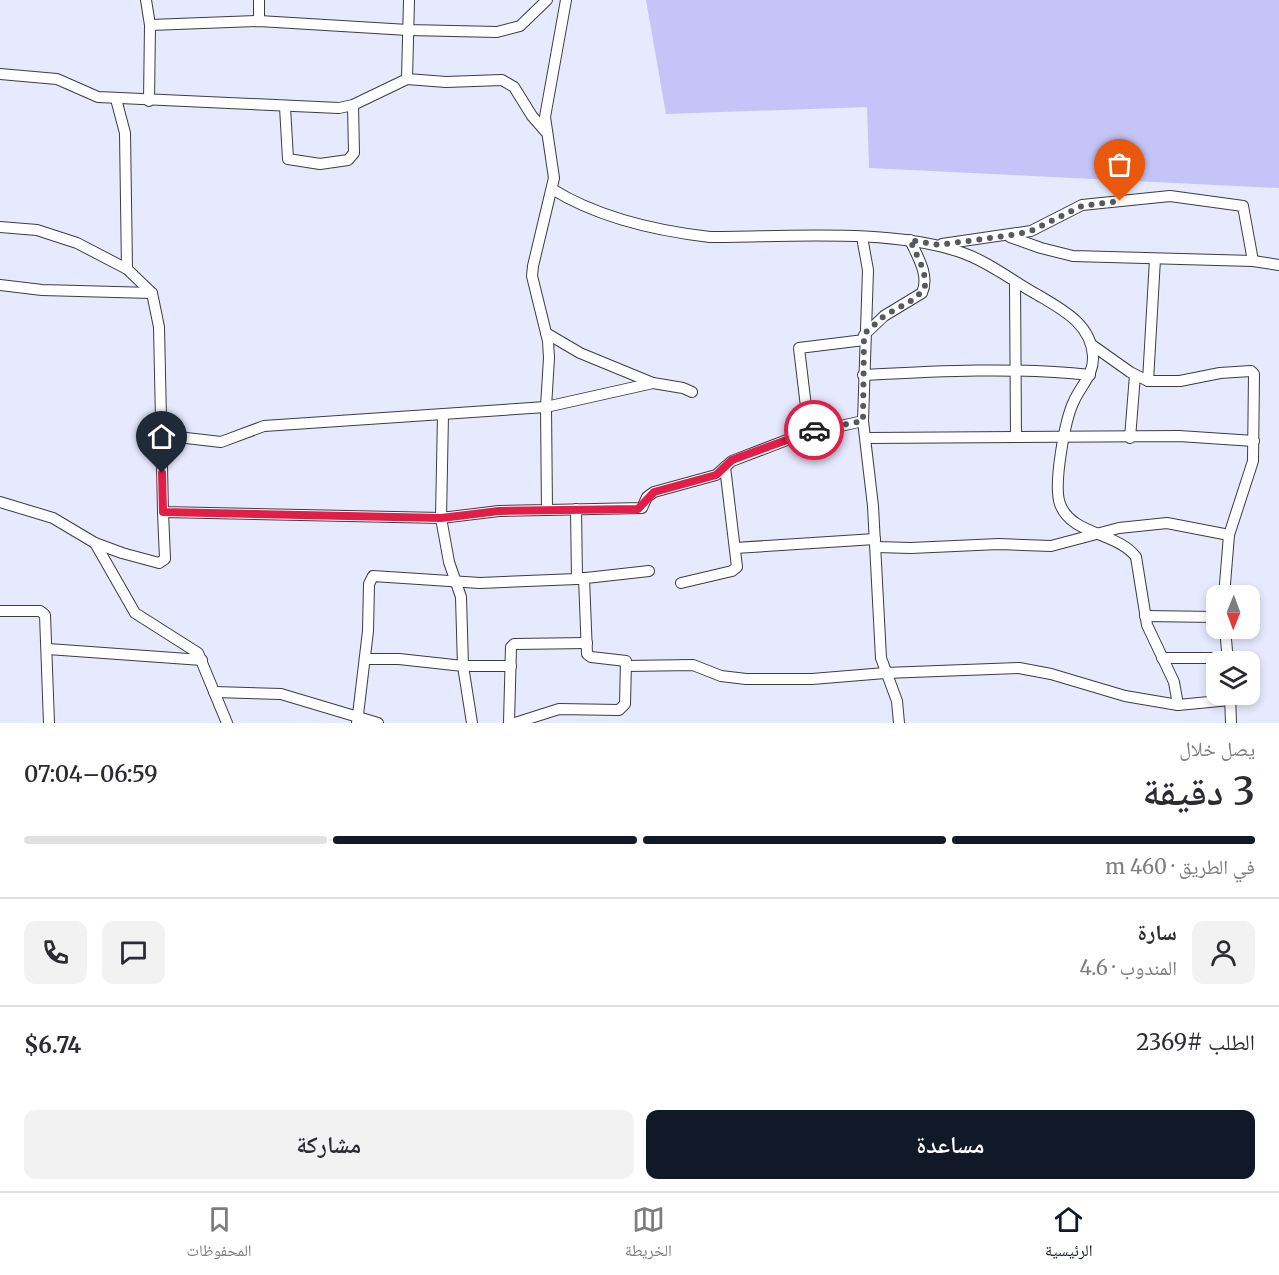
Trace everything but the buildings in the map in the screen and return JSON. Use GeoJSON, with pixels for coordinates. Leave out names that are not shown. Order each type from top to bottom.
{"type":"FeatureCollection","features":[{"type":"Feature","properties":{"kind":"street"},"geometry":{"type":"LineString","coordinates":[[147,0],[150,25],[149,101]]}},
{"type":"Feature","properties":{"kind":"street"},"geometry":{"type":"LineString","coordinates":[[259,0],[259,21]]}},
{"type":"Feature","properties":{"kind":"street"},"geometry":{"type":"LineString","coordinates":[[407,79],[409,0]]}},
{"type":"Feature","properties":{"kind":"street"},"geometry":{"type":"LineString","coordinates":[[150,25],[259,21],[408,30],[510,30],[520,26],[548,0]]}},
{"type":"Feature","properties":{"kind":"street"},"geometry":{"type":"LineString","coordinates":[[547,510],[546,407],[549,358],[546,333],[532,276],[532,266],[552,189],[553,163],[545,131],[545,117],[566,0]]}},
{"type":"Feature","properties":{"kind":"street"},"geometry":{"type":"LineString","coordinates":[[0,74],[57,80],[89,95],[116,99],[339,108],[353,105],[407,79],[446,82],[502,80],[514,87],[532,116],[545,131]]}},
{"type":"Feature","properties":{"kind":"street"},"geometry":{"type":"LineString","coordinates":[[116,99],[125,134],[127,269]]}},
{"type":"Feature","properties":{"kind":"street"},"geometry":{"type":"LineString","coordinates":[[285,106],[286,156],[320,164],[348,160],[354,153],[353,105]]}},
{"type":"Feature","properties":{"kind":"street"},"geometry":{"type":"LineString","coordinates":[[552,189],[587,206],[685,234],[710,237],[862,237],[910,240],[939,245],[967,254],[1077,321],[1086,330],[1092,345],[1093,359],[1090,375],[1072,407],[1057,489],[1059,503],[1074,523],[1099,533],[1132,552],[1136,557],[1146,616],[1153,641],[1174,682],[1178,705]]}},
{"type":"Feature","properties":{"kind":"street"},"geometry":{"type":"LineString","coordinates":[[939,245],[1031,231],[1082,206],[1170,196],[1243,206],[1253,261]]}},
{"type":"Feature","properties":{"kind":"street"},"geometry":{"type":"LineString","coordinates":[[0,227],[55,235],[127,269],[152,293],[159,327],[163,562],[122,553],[95,543],[52,518],[0,501]]}},
{"type":"Feature","properties":{"kind":"street"},"geometry":{"type":"LineString","coordinates":[[1007,236],[1049,251],[1073,256],[1253,261],[1279,265]]}},
{"type":"Feature","properties":{"kind":"street"},"geometry":{"type":"LineString","coordinates":[[862,237],[868,270],[863,421],[875,543],[881,658],[894,691],[899,723]]}},
{"type":"Feature","properties":{"kind":"street"},"geometry":{"type":"LineString","coordinates":[[808,432],[798,359],[799,348],[864,337],[884,316],[922,293],[925,287],[924,271],[910,240]]}},
{"type":"Feature","properties":{"kind":"street"},"geometry":{"type":"LineString","coordinates":[[1148,381],[1155,258]]}},
{"type":"Feature","properties":{"kind":"street"},"geometry":{"type":"LineString","coordinates":[[1015,282],[1016,437]]}},
{"type":"Feature","properties":{"kind":"street"},"geometry":{"type":"LineString","coordinates":[[0,285],[42,290],[152,293]]}},
{"type":"Feature","properties":{"kind":"street"},"geometry":{"type":"LineString","coordinates":[[546,333],[580,353],[653,383],[683,388],[692,392]]}},
{"type":"Feature","properties":{"kind":"street"},"geometry":{"type":"LineString","coordinates":[[1092,345],[1148,381],[1180,381],[1220,373],[1251,371],[1256,378],[1251,471],[1228,535],[1225,585]]}},
{"type":"Feature","properties":{"kind":"street"},"geometry":{"type":"LineString","coordinates":[[863,375],[1015,370],[1090,375]]}},
{"type":"Feature","properties":{"kind":"street"},"geometry":{"type":"LineString","coordinates":[[1130,438],[1136,375]]}},
{"type":"Feature","properties":{"kind":"street"},"geometry":{"type":"LineString","coordinates":[[160,435],[221,442],[264,426],[546,407],[653,383]]}},
{"type":"Feature","properties":{"kind":"street"},"geometry":{"type":"LineString","coordinates":[[443,415],[441,518],[449,562],[461,597],[463,666],[472,723]]}},
{"type":"Feature","properties":{"kind":"street"},"geometry":{"type":"LineString","coordinates":[[163,512],[441,518],[499,511],[642,508],[647,497],[654,492],[716,475],[732,460],[808,432],[863,421]]}},
{"type":"Feature","properties":{"kind":"street"},"geometry":{"type":"LineString","coordinates":[[866,438],[1197,436],[1254,441]]}},
{"type":"Feature","properties":{"kind":"street"},"geometry":{"type":"LineString","coordinates":[[681,583],[735,570],[735,548],[725,467]]}},
{"type":"Feature","properties":{"kind":"street"},"geometry":{"type":"LineString","coordinates":[[515,723],[559,709],[623,709],[626,704],[624,659],[589,656],[576,509]]}},
{"type":"Feature","properties":{"kind":"street"},"geometry":{"type":"LineString","coordinates":[[735,548],[875,543],[911,548],[999,544],[1051,546],[1099,533],[1167,523],[1228,535]]}},
{"type":"Feature","properties":{"kind":"street"},"geometry":{"type":"LineString","coordinates":[[95,543],[135,613],[192,648],[202,660],[227,723]]}},
{"type":"Feature","properties":{"kind":"street"},"geometry":{"type":"LineString","coordinates":[[358,719],[365,659],[369,585],[373,576],[480,583],[581,578],[649,571]]}},
{"type":"Feature","properties":{"kind":"street"},"geometry":{"type":"LineString","coordinates":[[0,611],[40,611],[47,621],[50,723]]}},
{"type":"Feature","properties":{"kind":"street"},"geometry":{"type":"LineString","coordinates":[[1146,616],[1206,617]]}},
{"type":"Feature","properties":{"kind":"street"},"geometry":{"type":"LineString","coordinates":[[509,723],[511,647],[518,643],[587,644]]}},
{"type":"Feature","properties":{"kind":"street"},"geometry":{"type":"LineString","coordinates":[[48,649],[202,660]]}},
{"type":"Feature","properties":{"kind":"street"},"geometry":{"type":"LineString","coordinates":[[1162,658],[1206,659]]}},
{"type":"Feature","properties":{"kind":"street"},"geometry":{"type":"LineString","coordinates":[[365,659],[399,659],[463,666],[511,666]]}},
{"type":"Feature","properties":{"kind":"street"},"geometry":{"type":"LineString","coordinates":[[626,666],[693,665],[721,676],[746,680],[812,679],[885,673],[1035,670],[1103,691],[1178,705],[1206,701]]}},
{"type":"Feature","properties":{"kind":"street"},"geometry":{"type":"LineString","coordinates":[[214,692],[281,694],[358,719],[378,723]]}},
{"type":"Feature","properties":{"kind":"street"},"geometry":{"type":"LineString","coordinates":[[1230,705],[1231,723]]}},
{"type":"Feature","properties":{"kind":"shaded area"},"geometry":{"type":"Polygon","coordinates":[[[646,0],[1279,0],[1279,188],[869,168],[867,107],[666,114],[646,0]]]}},
{"type":"Feature","properties":{"kind":"way so far"},"geometry":{"type":"LineString","coordinates":[[814,430],[863,421],[864,334],[891,311],[916,298],[925,287],[924,271],[910,240],[939,245],[1018,234],[1031,231],[1082,206],[1120,201]]}},
{"type":"Feature","properties":{"kind":"route"},"geometry":{"type":"LineString","coordinates":[[162,473],[163,512],[441,518],[499,511],[638,509],[642,508],[647,497],[654,492],[716,475],[732,460],[814,430]]}}]}
